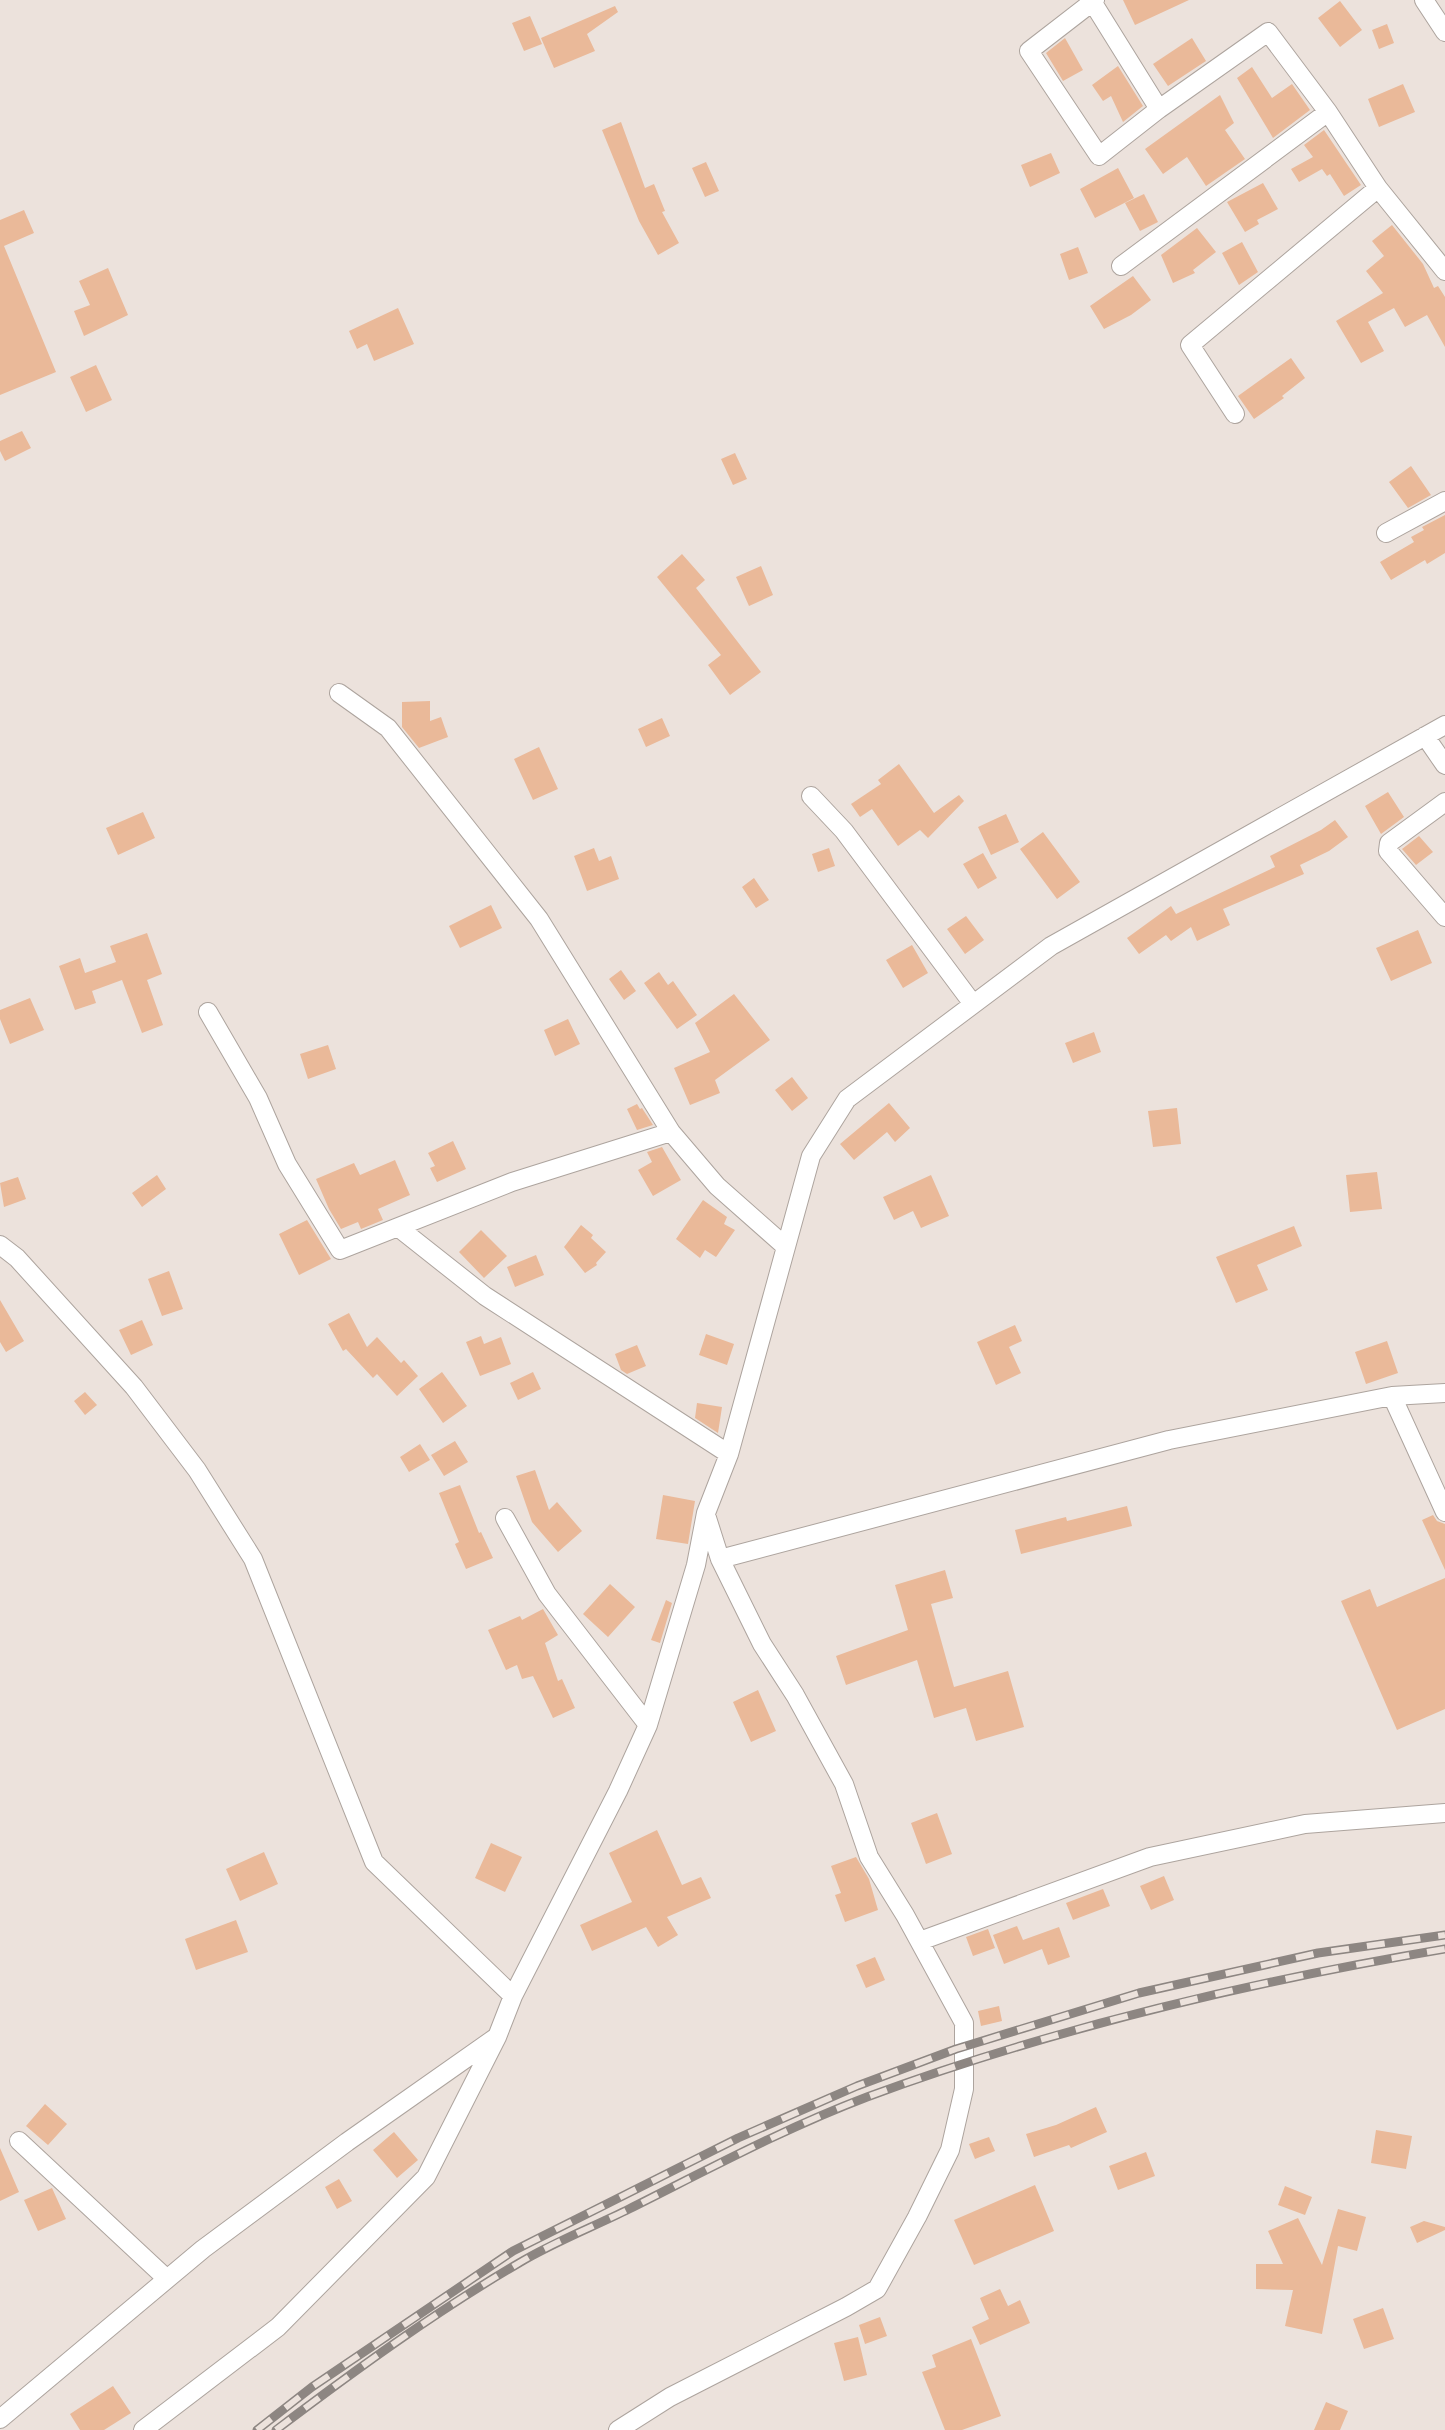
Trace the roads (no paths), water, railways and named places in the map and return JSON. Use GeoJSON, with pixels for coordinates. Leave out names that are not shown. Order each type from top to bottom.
{"type":"FeatureCollection","features":[{"type":"Feature","properties":{"kind":"street"},"geometry":{"type":"LineString","coordinates":[[1424,0],[1445,32]]}},
{"type":"Feature","properties":{"kind":"street"},"geometry":{"type":"LineString","coordinates":[[1159,109],[1094,2],[1029,51],[1099,156],[1268,32],[1328,112],[1378,188],[1445,271]]}},
{"type":"Feature","properties":{"kind":"street"},"geometry":{"type":"LineString","coordinates":[[1121,266],[1328,112]]}},
{"type":"Feature","properties":{"kind":"street"},"geometry":{"type":"LineString","coordinates":[[1235,414],[1190,345],[1378,188]]}},
{"type":"Feature","properties":{"kind":"street"},"geometry":{"type":"LineString","coordinates":[[1386,533],[1445,501]]}},
{"type":"Feature","properties":{"kind":"street"},"geometry":{"type":"LineString","coordinates":[[339,693],[388,728],[539,919],[671,1132],[717,1186],[786,1247]]}},
{"type":"Feature","properties":{"kind":"street"},"geometry":{"type":"LineString","coordinates":[[143,2430],[278,2327],[426,2177],[648,1725],[696,1565],[706,1513],[729,1454],[811,1156],[847,1099],[1051,946],[1445,725]]}},
{"type":"Feature","properties":{"kind":"street"},"geometry":{"type":"LineString","coordinates":[[1425,736],[1445,765]]}},
{"type":"Feature","properties":{"kind":"street"},"geometry":{"type":"LineString","coordinates":[[811,796],[844,831],[973,1004]]}},
{"type":"Feature","properties":{"kind":"street"},"geometry":{"type":"LineString","coordinates":[[1445,802],[1388,847],[1388,851],[1445,917]]}},
{"type":"Feature","properties":{"kind":"street"},"geometry":{"type":"LineString","coordinates":[[208,1012],[258,1098],[287,1164],[340,1250],[512,1182],[671,1132]]}},
{"type":"Feature","properties":{"kind":"street"},"geometry":{"type":"LineString","coordinates":[[399,1228],[485,1296],[729,1454]]}},
{"type":"Feature","properties":{"kind":"street"},"geometry":{"type":"LineString","coordinates":[[0,1245],[17,1258],[134,1387],[197,1470],[253,1559],[374,1862],[513,1996]]}},
{"type":"Feature","properties":{"kind":"street"},"geometry":{"type":"LineString","coordinates":[[720,1559],[1169,1440],[1392,1396],[1445,1393]]}},
{"type":"Feature","properties":{"kind":"street"},"geometry":{"type":"LineString","coordinates":[[1392,1396],[1445,1512]]}},
{"type":"Feature","properties":{"kind":"street"},"geometry":{"type":"LineString","coordinates":[[618,2430],[670,2397],[877,2289],[950,2150],[964,2089],[964,2023],[920,1941],[869,1857],[844,1784],[795,1695],[762,1644],[720,1559],[706,1513]]}},
{"type":"Feature","properties":{"kind":"street"},"geometry":{"type":"LineString","coordinates":[[505,1518],[547,1594],[648,1725]]}},
{"type":"Feature","properties":{"kind":"street"},"geometry":{"type":"LineString","coordinates":[[920,1941],[1150,1857],[1305,1824],[1445,1813]]}},
{"type":"Feature","properties":{"kind":"street"},"geometry":{"type":"LineString","coordinates":[[0,2419],[167,2279],[335,2151],[497,2037]]}},
{"type":"Feature","properties":{"kind":"street"},"geometry":{"type":"LineString","coordinates":[[19,2141],[167,2279]]}},
{"type":"Feature","properties":{"kind":"railway"},"geometry":{"type":"LineString","coordinates":[[257,2430],[312,2387],[513,2251],[738,2138],[857,2086],[956,2049],[1139,1993],[1318,1953],[1445,1935]]}},
{"type":"Feature","properties":{"kind":"railway"},"geometry":{"type":"LineString","coordinates":[[276,2430],[395,2343],[519,2263],[746,2150],[836,2109],[937,2072],[1080,2029],[1225,1992],[1445,1949]]}}]}
